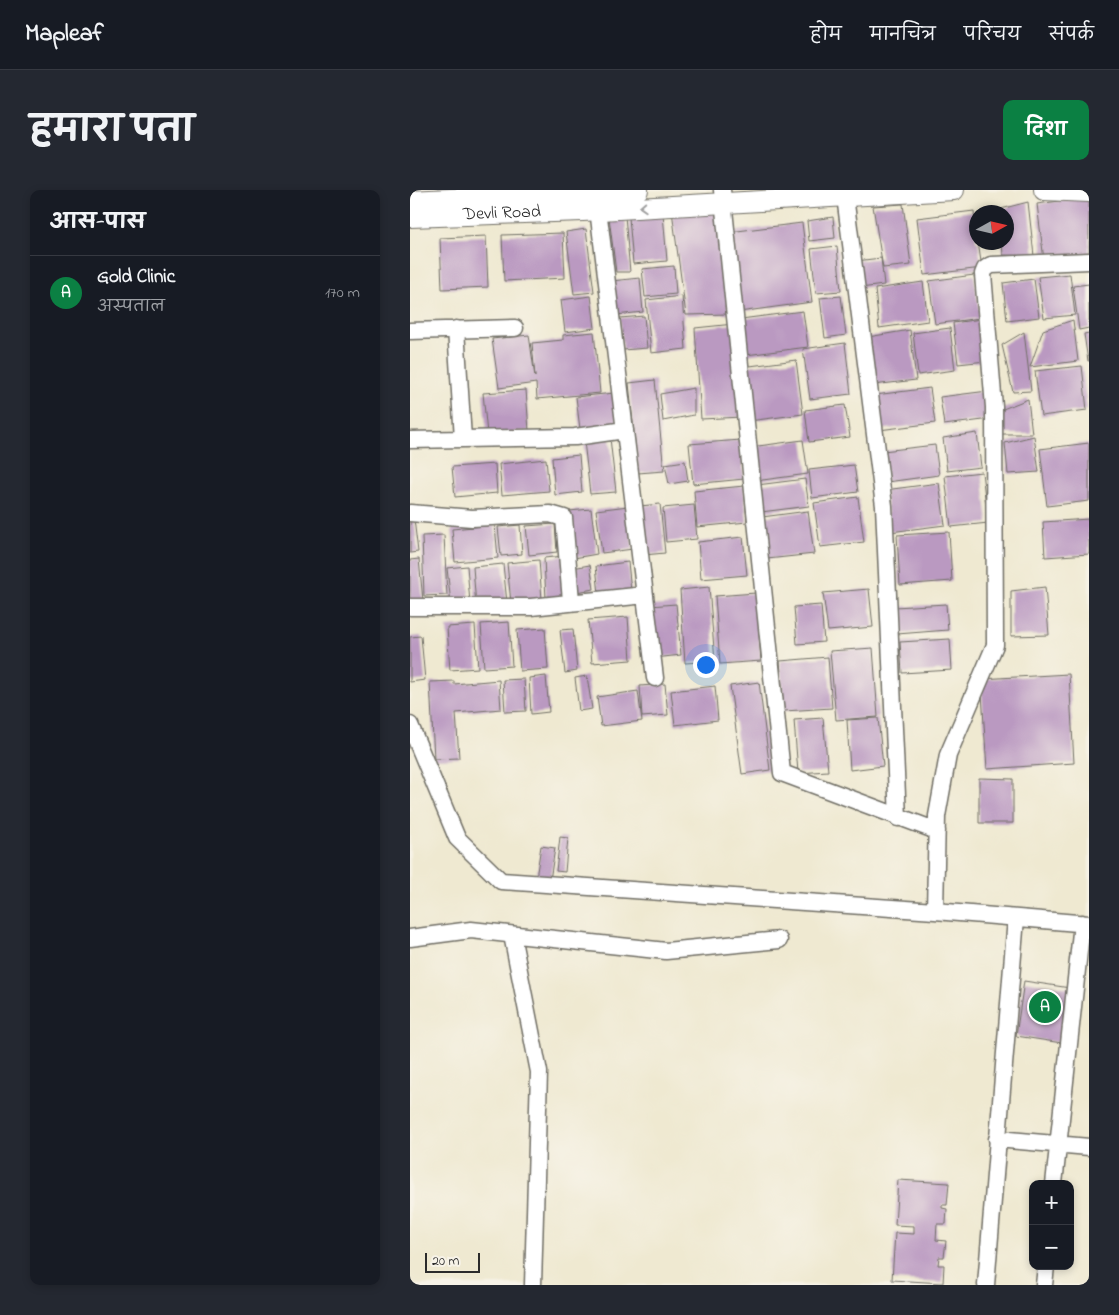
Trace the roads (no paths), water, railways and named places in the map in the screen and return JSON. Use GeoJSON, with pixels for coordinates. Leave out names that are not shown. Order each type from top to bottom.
{"type":"FeatureCollection","features":[{"type":"Feature","properties":{"kind":"street","name":"Devli Road"},"geometry":{"type":"LineString","coordinates":[[410,202],[476,195],[638,190]]}},
{"type":"Feature","properties":{"kind":"street","name":"Devli Road"},"geometry":{"type":"LineString","coordinates":[[410,217],[598,209],[723,196],[808,194],[846,196],[954,190]]}},
{"type":"Feature","properties":{"kind":"street"},"geometry":{"type":"LineString","coordinates":[[1044,190],[1089,192]]}},
{"type":"Feature","properties":{"kind":"street"},"geometry":{"type":"LineString","coordinates":[[723,196],[782,773],[936,831]]}},
{"type":"Feature","properties":{"kind":"street"},"geometry":{"type":"LineString","coordinates":[[846,196],[884,506],[898,818]]}},
{"type":"Feature","properties":{"kind":"street"},"geometry":{"type":"LineString","coordinates":[[598,209],[655,678]]}},
{"type":"Feature","properties":{"kind":"street"},"geometry":{"type":"LineString","coordinates":[[935,911],[936,831],[948,755],[995,644],[994,406],[983,274],[985,269],[991,265],[1089,261]]}},
{"type":"Feature","properties":{"kind":"street"},"geometry":{"type":"LineString","coordinates":[[410,331],[515,328]]}},
{"type":"Feature","properties":{"kind":"street"},"geometry":{"type":"LineString","coordinates":[[456,329],[463,439]]}},
{"type":"Feature","properties":{"kind":"street"},"geometry":{"type":"LineString","coordinates":[[410,440],[575,437],[625,430]]}},
{"type":"Feature","properties":{"kind":"street"},"geometry":{"type":"LineString","coordinates":[[410,513],[472,518],[550,514],[564,518],[572,601]]}},
{"type":"Feature","properties":{"kind":"street"},"geometry":{"type":"LineString","coordinates":[[410,607],[531,607],[572,601],[645,595]]}},
{"type":"Feature","properties":{"kind":"street"},"geometry":{"type":"LineString","coordinates":[[410,725],[457,838],[501,881],[935,911],[1085,924],[1054,1180]]}},
{"type":"Feature","properties":{"kind":"street"},"geometry":{"type":"LineString","coordinates":[[986,1285],[1016,918]]}},
{"type":"Feature","properties":{"kind":"street"},"geometry":{"type":"LineString","coordinates":[[410,938],[470,930],[666,951],[779,940]]}},
{"type":"Feature","properties":{"kind":"street"},"geometry":{"type":"LineString","coordinates":[[512,935],[539,1072],[533,1285]]}},
{"type":"Feature","properties":{"kind":"street"},"geometry":{"type":"LineString","coordinates":[[997,1139],[1089,1147]]}},
{"type":"Feature","properties":{"kind":"street"},"geometry":{"type":"LineString","coordinates":[[1044,1285],[1046,1270]]}},
{"type":"Feature","properties":{"kind":"place","name":"Gold Clinic"},"geometry":{"type":"Point","coordinates":[1045,1007]}}]}
